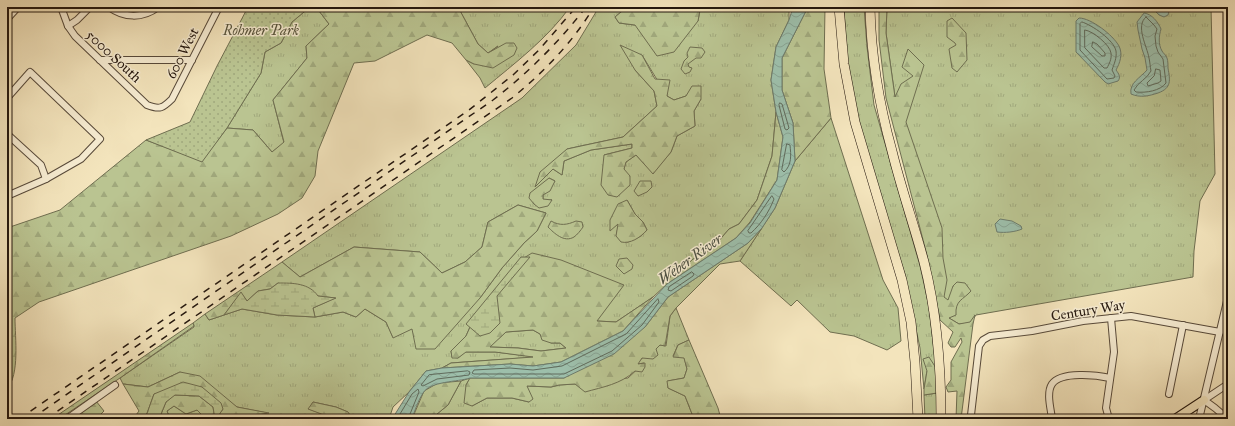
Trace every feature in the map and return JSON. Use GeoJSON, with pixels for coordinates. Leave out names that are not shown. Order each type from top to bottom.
{"type":"FeatureCollection","features":[{"type":"Feature","properties":{"kind":"highway"},"geometry":{"type":"LineString","coordinates":[[839,7],[844,64],[855,122],[902,280],[911,322],[918,419]]}},
{"type":"Feature","properties":{"kind":"highway"},"geometry":{"type":"LineString","coordinates":[[870,7],[875,72],[880,101],[892,151],[924,263],[932,303],[938,343],[941,419]]}},
{"type":"Feature","properties":{"kind":"main road"},"geometry":{"type":"LineString","coordinates":[[1174,419],[1204,400]]}},
{"type":"Feature","properties":{"kind":"street"},"geometry":{"type":"LineString","coordinates":[[7,19],[18,7]]}},
{"type":"Feature","properties":{"kind":"street","name":"5000 South"},"geometry":{"type":"LineString","coordinates":[[61,7],[68,26],[74,36],[147,105],[155,108],[164,107]]}},
{"type":"Feature","properties":{"kind":"street"},"geometry":{"type":"LineString","coordinates":[[68,26],[78,20],[90,7]]}},
{"type":"Feature","properties":{"kind":"street"},"geometry":{"type":"LineString","coordinates":[[109,7],[119,13],[130,16],[146,14],[158,7]]}},
{"type":"Feature","properties":{"kind":"street","name":"600 West"},"geometry":{"type":"LineString","coordinates":[[164,107],[172,100],[219,7]]}},
{"type":"Feature","properties":{"kind":"street"},"geometry":{"type":"LineString","coordinates":[[100,60],[192,60]]}},
{"type":"Feature","properties":{"kind":"street"},"geometry":{"type":"LineString","coordinates":[[7,98],[30,72],[100,139],[81,159],[46,179],[7,196]]}},
{"type":"Feature","properties":{"kind":"street"},"geometry":{"type":"LineString","coordinates":[[7,134],[41,165],[46,179]]}},
{"type":"Feature","properties":{"kind":"street"},"geometry":{"type":"LineString","coordinates":[[1199,419],[1228,297]]}},
{"type":"Feature","properties":{"kind":"street","name":"Century Way"},"geometry":{"type":"LineString","coordinates":[[972,419],[971,415],[980,346],[983,340],[990,336],[1032,331],[1083,321],[1136,316],[1220,332]]}},
{"type":"Feature","properties":{"kind":"street"},"geometry":{"type":"LineString","coordinates":[[1109,419],[1106,408],[1114,352],[1111,318]]}},
{"type":"Feature","properties":{"kind":"street"},"geometry":{"type":"LineString","coordinates":[[1168,394],[1183,325]]}},
{"type":"Feature","properties":{"kind":"street"},"geometry":{"type":"LineString","coordinates":[[1052,419],[1050,392],[1052,384],[1059,379],[1087,374],[1110,378]]}},
{"type":"Feature","properties":{"kind":"street"},"geometry":{"type":"LineString","coordinates":[[67,419],[115,384]]}},
{"type":"Feature","properties":{"kind":"street"},"geometry":{"type":"LineString","coordinates":[[1204,400],[1228,384]]}},
{"type":"Feature","properties":{"kind":"street"},"geometry":{"type":"LineString","coordinates":[[1204,400],[1228,419]]}},
{"type":"Feature","properties":{"kind":"green space","name":"Rohmer Park"},"geometry":{"type":"Polygon","coordinates":[[[248,7],[310,7],[292,22],[281,43],[265,52],[261,73],[227,128],[202,162],[146,140],[190,122],[248,7]]]}},
{"type":"Feature","properties":{"kind":"green space"},"geometry":{"type":"Polygon","coordinates":[[[310,7],[316,7],[329,24],[306,46],[307,58],[273,100],[284,143],[272,152],[253,130],[227,128],[261,73],[265,52],[281,43],[292,22],[310,7]]]}},
{"type":"Feature","properties":{"kind":"green space"},"geometry":{"type":"Polygon","coordinates":[[[316,7],[458,7],[478,44],[488,53],[506,43],[514,43],[517,48],[514,55],[493,68],[474,64],[466,60],[452,43],[427,35],[375,61],[354,63],[318,151],[315,176],[302,198],[278,214],[231,236],[39,302],[15,318],[16,355],[14,374],[7,389],[7,228],[60,210],[146,140],[202,161],[227,128],[253,130],[272,152],[284,142],[273,100],[307,58],[306,46],[329,24],[316,7]]]}},
{"type":"Feature","properties":{"kind":"green space"},"geometry":{"type":"Polygon","coordinates":[[[458,7],[570,7],[541,40],[485,88],[480,78],[466,60],[474,64],[498,46],[488,53],[478,44],[458,7]]]}},
{"type":"Feature","properties":{"kind":"green space"},"geometry":{"type":"Polygon","coordinates":[[[599,7],[627,7],[615,17],[619,23],[634,25],[698,21],[702,7],[789,7],[789,20],[776,47],[771,80],[776,112],[772,156],[757,200],[739,224],[729,229],[705,254],[672,273],[667,284],[653,297],[616,322],[596,321],[623,285],[470,327],[466,336],[451,351],[452,357],[458,358],[465,352],[495,352],[536,357],[451,363],[442,368],[426,371],[409,392],[393,407],[389,419],[352,419],[348,412],[336,407],[313,402],[309,409],[335,419],[240,419],[239,417],[267,413],[237,407],[180,372],[148,387],[123,384],[120,378],[194,327],[193,323],[205,314],[209,320],[242,309],[277,315],[315,317],[343,312],[356,317],[365,309],[386,322],[393,337],[480,298],[502,268],[537,231],[546,213],[518,205],[488,222],[482,247],[465,262],[442,273],[420,252],[354,247],[300,277],[282,262],[522,98],[576,45],[599,7]],[[642,55],[635,70],[654,91],[657,106],[623,137],[567,149],[535,186],[553,169],[562,175],[564,161],[591,150],[632,144],[632,148],[604,155],[624,169],[626,162],[636,155],[653,173],[671,152],[677,136],[695,126],[694,111],[701,99],[686,96],[674,100],[667,96],[642,55]],[[549,178],[541,186],[534,204],[552,200],[543,200],[543,195],[555,181],[549,178]],[[627,200],[610,230],[619,223],[616,236],[626,243],[641,236],[647,230],[627,200]]]}},
{"type":"Feature","properties":{"kind":"green space"},"geometry":{"type":"Polygon","coordinates":[[[627,7],[702,7],[698,21],[674,52],[657,56],[635,25],[619,23],[615,17],[627,7]]]}},
{"type":"Feature","properties":{"kind":"green space"},"geometry":{"type":"Polygon","coordinates":[[[808,7],[825,7],[824,69],[831,118],[795,161],[793,123],[782,90],[782,58],[808,7]]]}},
{"type":"Feature","properties":{"kind":"green space"},"geometry":{"type":"Polygon","coordinates":[[[844,7],[864,7],[874,105],[920,266],[929,307],[936,368],[927,371],[924,389],[920,348],[904,272],[858,124],[847,62],[844,7]]]}},
{"type":"Feature","properties":{"kind":"green space"},"geometry":{"type":"Polygon","coordinates":[[[879,7],[887,7],[886,33],[895,97],[901,84],[913,76],[902,67],[908,49],[924,65],[906,122],[942,228],[943,258],[947,280],[944,297],[948,300],[953,286],[957,282],[965,283],[971,291],[958,303],[956,315],[949,318],[959,324],[970,322],[975,315],[961,419],[956,419],[957,391],[948,392],[946,387],[951,380],[951,362],[962,342],[961,338],[955,347],[951,347],[948,343],[953,332],[940,320],[927,255],[886,98],[879,40],[879,7]]]}},
{"type":"Feature","properties":{"kind":"green space"},"geometry":{"type":"Polygon","coordinates":[[[887,7],[1211,7],[1215,174],[1200,201],[1194,251],[1193,277],[976,315],[970,323],[959,324],[949,318],[895,97],[886,33],[887,7]]]}},
{"type":"Feature","properties":{"kind":"green space"},"geometry":{"type":"Polygon","coordinates":[[[952,18],[966,33],[967,60],[957,72],[952,68],[949,49],[956,45],[947,37],[947,21],[952,18]]]}},
{"type":"Feature","properties":{"kind":"green space"},"geometry":{"type":"Polygon","coordinates":[[[620,45],[642,55],[655,79],[670,80],[667,96],[674,100],[686,96],[692,86],[701,86],[701,99],[694,111],[695,126],[677,136],[671,152],[653,174],[636,155],[626,162],[624,169],[630,176],[630,185],[617,197],[608,195],[601,185],[604,155],[632,148],[632,144],[591,150],[564,161],[562,175],[553,169],[535,187],[540,172],[567,149],[623,137],[657,106],[654,91],[635,70],[620,45]]]}},
{"type":"Feature","properties":{"kind":"green space"},"geometry":{"type":"Polygon","coordinates":[[[690,47],[702,48],[705,52],[701,58],[696,58],[688,64],[689,67],[692,68],[690,72],[685,74],[681,69],[684,61],[688,57],[687,53],[690,47]]]}},
{"type":"Feature","properties":{"kind":"green space"},"geometry":{"type":"Polygon","coordinates":[[[776,112],[783,137],[777,180],[750,222],[736,238],[667,284],[672,273],[683,268],[693,259],[705,254],[729,229],[739,224],[757,200],[772,156],[776,112]]]}},
{"type":"Feature","properties":{"kind":"green space"},"geometry":{"type":"Polygon","coordinates":[[[831,118],[883,280],[898,308],[901,341],[887,350],[854,336],[830,332],[797,300],[791,306],[740,261],[775,208],[795,161],[831,118]]]}},
{"type":"Feature","properties":{"kind":"green space"},"geometry":{"type":"Polygon","coordinates":[[[549,178],[555,181],[550,191],[543,195],[543,199],[552,200],[548,206],[539,208],[529,198],[530,193],[549,178]]]}},
{"type":"Feature","properties":{"kind":"green space"},"geometry":{"type":"Polygon","coordinates":[[[640,181],[651,181],[652,187],[647,192],[638,196],[634,191],[640,181]]]}},
{"type":"Feature","properties":{"kind":"green space"},"geometry":{"type":"Polygon","coordinates":[[[627,200],[647,230],[635,240],[621,242],[616,236],[618,224],[610,231],[610,220],[618,204],[627,200]]]}},
{"type":"Feature","properties":{"kind":"green space"},"geometry":{"type":"Polygon","coordinates":[[[518,205],[546,213],[537,231],[502,268],[480,298],[435,349],[416,349],[412,329],[393,338],[386,322],[365,309],[356,317],[343,312],[315,317],[313,308],[335,298],[318,296],[278,283],[270,289],[258,291],[247,301],[241,293],[224,315],[209,320],[205,314],[282,262],[300,277],[354,247],[420,252],[442,273],[465,262],[482,247],[488,222],[518,205]]]}},
{"type":"Feature","properties":{"kind":"green space"},"geometry":{"type":"Polygon","coordinates":[[[551,221],[557,224],[576,221],[582,222],[583,227],[574,237],[567,239],[553,232],[548,227],[551,221]]]}},
{"type":"Feature","properties":{"kind":"green space"},"geometry":{"type":"Polygon","coordinates":[[[762,228],[740,261],[720,264],[676,308],[670,316],[665,346],[660,345],[656,349],[658,355],[653,359],[642,358],[638,364],[645,363],[645,367],[642,372],[635,371],[618,382],[585,392],[575,384],[551,387],[527,386],[533,399],[529,402],[512,398],[487,398],[472,406],[464,403],[466,385],[470,378],[564,378],[645,327],[668,297],[748,243],[762,228]]]}},
{"type":"Feature","properties":{"kind":"green space"},"geometry":{"type":"Polygon","coordinates":[[[532,253],[561,260],[624,285],[597,321],[616,322],[653,297],[623,331],[561,362],[533,366],[510,364],[442,368],[451,363],[533,357],[495,352],[466,352],[458,358],[452,358],[451,351],[466,336],[489,297],[519,261],[532,253]],[[533,330],[506,332],[490,347],[541,351],[566,348],[560,343],[551,343],[542,340],[540,334],[533,330]]]}},
{"type":"Feature","properties":{"kind":"green space"},"geometry":{"type":"Polygon","coordinates":[[[521,257],[530,257],[497,296],[500,323],[490,333],[480,336],[466,324],[521,257]]]}},
{"type":"Feature","properties":{"kind":"green space"},"geometry":{"type":"Polygon","coordinates":[[[627,258],[633,265],[632,269],[624,274],[616,266],[619,259],[627,258]]]}},
{"type":"Feature","properties":{"kind":"green space"},"geometry":{"type":"Polygon","coordinates":[[[278,283],[289,283],[305,286],[310,288],[318,296],[336,298],[313,308],[315,317],[277,315],[242,309],[224,315],[241,292],[247,301],[258,291],[270,289],[278,283]]]}},
{"type":"Feature","properties":{"kind":"green space"},"geometry":{"type":"Polygon","coordinates":[[[676,308],[689,340],[678,345],[673,356],[684,357],[687,369],[684,378],[668,381],[668,388],[685,396],[694,419],[437,419],[437,414],[448,405],[461,381],[470,378],[466,385],[472,406],[487,398],[512,398],[529,402],[527,386],[551,387],[628,378],[644,363],[637,364],[642,358],[660,345],[666,346],[670,316],[676,308]]]}},
{"type":"Feature","properties":{"kind":"green space"},"geometry":{"type":"Polygon","coordinates":[[[193,323],[194,326],[120,378],[59,419],[52,419],[193,323]]]}},
{"type":"Feature","properties":{"kind":"green space"},"geometry":{"type":"Polygon","coordinates":[[[533,330],[551,343],[560,343],[566,348],[541,351],[518,348],[489,347],[506,332],[533,330]]]}},
{"type":"Feature","properties":{"kind":"green space"},"geometry":{"type":"Polygon","coordinates":[[[689,340],[718,408],[721,419],[694,419],[685,396],[668,388],[667,381],[684,378],[687,369],[684,358],[673,357],[678,345],[689,340]]]}},
{"type":"Feature","properties":{"kind":"green space"},"geometry":{"type":"Polygon","coordinates":[[[929,357],[936,368],[937,393],[924,395],[927,371],[923,359],[929,357]]]}},
{"type":"Feature","properties":{"kind":"green space"},"geometry":{"type":"Polygon","coordinates":[[[180,372],[200,376],[237,407],[269,413],[240,417],[240,419],[216,419],[223,409],[202,387],[154,394],[145,419],[133,419],[139,411],[123,384],[148,387],[180,372]]]}},
{"type":"Feature","properties":{"kind":"green space"},"geometry":{"type":"Polygon","coordinates":[[[461,381],[448,405],[437,414],[437,419],[412,419],[424,391],[438,383],[461,381]]]}},
{"type":"Feature","properties":{"kind":"green space"},"geometry":{"type":"Polygon","coordinates":[[[183,382],[202,387],[221,403],[223,409],[216,419],[213,407],[199,396],[175,395],[166,402],[159,419],[145,419],[154,394],[183,382]]]}},
{"type":"Feature","properties":{"kind":"green space"},"geometry":{"type":"Polygon","coordinates":[[[937,393],[937,419],[925,419],[924,395],[937,393]]]}},
{"type":"Feature","properties":{"kind":"green space"},"geometry":{"type":"Polygon","coordinates":[[[174,395],[199,396],[213,407],[215,419],[206,419],[197,410],[186,414],[174,406],[167,411],[170,419],[159,419],[166,402],[174,395]]]}},
{"type":"Feature","properties":{"kind":"green space"},"geometry":{"type":"Polygon","coordinates":[[[96,401],[104,411],[96,419],[72,419],[96,401]]]}},
{"type":"Feature","properties":{"kind":"green space"},"geometry":{"type":"Polygon","coordinates":[[[313,402],[336,407],[348,412],[352,419],[335,419],[308,409],[313,402]]]}},
{"type":"Feature","properties":{"kind":"green space"},"geometry":{"type":"Polygon","coordinates":[[[174,406],[186,414],[197,410],[206,419],[170,419],[167,411],[174,406]]]}},
{"type":"Feature","properties":{"kind":"water"},"geometry":{"type":"Polygon","coordinates":[[[793,7],[808,7],[782,58],[782,90],[793,123],[795,161],[775,208],[762,228],[748,243],[668,297],[645,327],[614,354],[564,378],[470,378],[438,384],[427,389],[423,393],[412,419],[392,419],[409,392],[426,371],[442,368],[510,364],[533,366],[561,362],[623,331],[667,284],[736,238],[750,223],[777,180],[783,137],[776,112],[771,80],[776,47],[789,20],[793,7]]]}},
{"type":"Feature","properties":{"kind":"water"},"geometry":{"type":"Polygon","coordinates":[[[1151,7],[1170,7],[1168,15],[1164,17],[1159,15],[1151,7]]]}},
{"type":"Feature","properties":{"kind":"water"},"geometry":{"type":"Polygon","coordinates":[[[1144,13],[1150,15],[1161,29],[1159,43],[1167,59],[1169,83],[1163,91],[1151,95],[1141,96],[1131,94],[1131,90],[1133,84],[1147,70],[1137,22],[1144,13]]]}},
{"type":"Feature","properties":{"kind":"water"},"geometry":{"type":"Polygon","coordinates":[[[1079,18],[1089,21],[1101,28],[1112,37],[1119,46],[1121,52],[1119,64],[1116,70],[1119,76],[1118,81],[1108,84],[1105,82],[1076,52],[1076,21],[1079,18]]]}},
{"type":"Feature","properties":{"kind":"water"},"geometry":{"type":"Polygon","coordinates":[[[1000,219],[1012,221],[1021,226],[1022,229],[1010,232],[997,232],[995,224],[1000,219]]]}},
{"type":"Feature","properties":{"kind":"railway"},"geometry":{"type":"LineString","coordinates":[[19,419],[469,110],[513,75],[539,50],[576,7]]}},
{"type":"Feature","properties":{"kind":"railway"},"geometry":{"type":"LineString","coordinates":[[31,419],[493,100],[542,56],[586,7]]}},
{"type":"Feature","properties":{"kind":"railway"},"geometry":{"type":"LineString","coordinates":[[46,419],[512,98],[535,78],[567,45],[594,7]]}},
{"type":"Feature","properties":{"kind":"water label","name":"Weber River"},"geometry":{"type":"Point","coordinates":[690,259]}}]}
